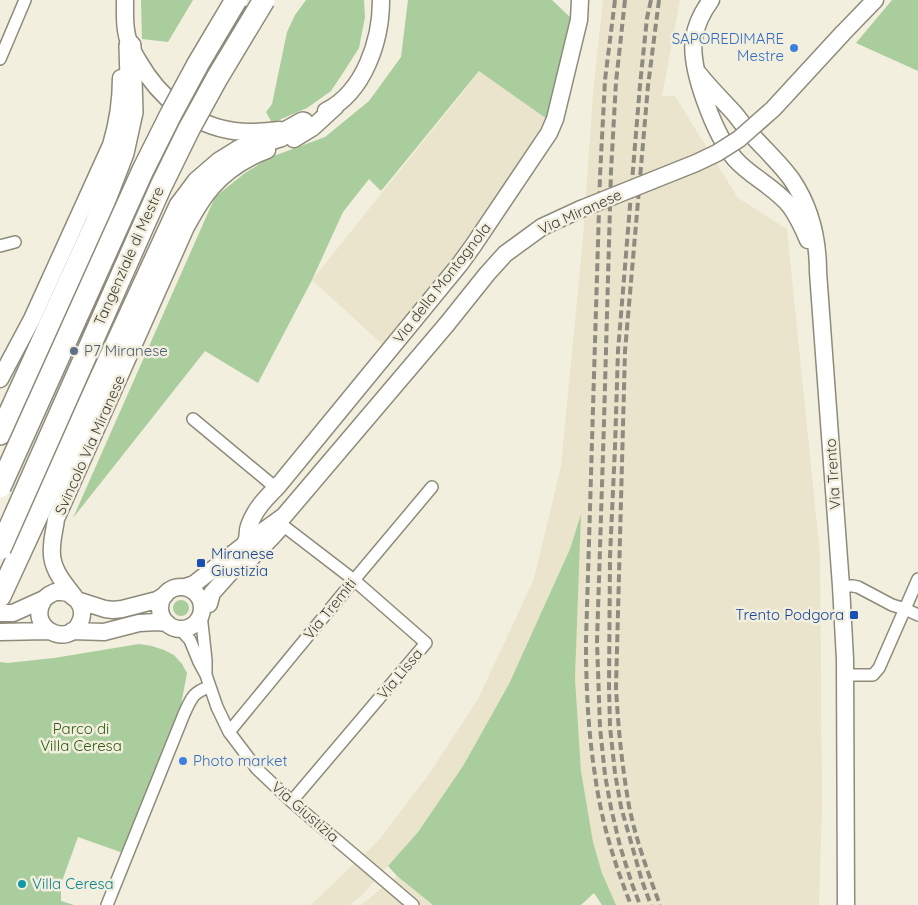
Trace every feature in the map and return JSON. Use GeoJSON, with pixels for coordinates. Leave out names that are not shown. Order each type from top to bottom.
{"type":"FeatureCollection","features":[{"type":"Feature","properties":{"kind":"highway","name":"Tangenziale di Mestre"},"geometry":{"type":"LineString","coordinates":[[0,487],[147,162],[189,81],[236,0]]}},
{"type":"Feature","properties":{"kind":"highway","name":"Tangenziale di Mestre"},"geometry":{"type":"LineString","coordinates":[[0,549],[160,186],[203,103],[264,0]]}},
{"type":"Feature","properties":{"kind":"highway"},"geometry":{"type":"LineString","coordinates":[[0,434],[96,222],[123,153],[132,112],[132,85],[127,31]]}},
{"type":"Feature","properties":{"kind":"highway"},"geometry":{"type":"LineString","coordinates":[[0,596],[180,206],[198,182],[220,163],[241,150],[280,136],[302,123]]}},
{"type":"Feature","properties":{"kind":"street"},"geometry":{"type":"LineString","coordinates":[[0,59],[25,0]]}},
{"type":"Feature","properties":{"kind":"street"},"geometry":{"type":"LineString","coordinates":[[118,0],[127,31],[147,76],[160,92],[194,118],[213,126],[233,131],[257,132],[280,130],[302,123],[336,106]]}},
{"type":"Feature","properties":{"kind":"street"},"geometry":{"type":"LineString","coordinates":[[0,380],[55,272],[111,145],[121,104],[121,49],[127,31],[125,0]]}},
{"type":"Feature","properties":{"kind":"street","name":"Svincolo Via Miranese"},"geometry":{"type":"LineString","coordinates":[[75,598],[60,579],[54,564],[52,547],[56,519],[186,226],[212,187],[229,171],[250,157],[289,142],[312,128],[355,85],[371,56],[378,36],[381,0]]}},
{"type":"Feature","properties":{"kind":"street","name":"Via della Montagnola"},"geometry":{"type":"LineString","coordinates":[[278,486],[460,264],[548,133],[555,120],[579,20],[580,0]]}},
{"type":"Feature","properties":{"kind":"street","name":"Via Trento"},"geometry":{"type":"LineString","coordinates":[[711,0],[699,22],[694,37],[694,56],[704,97],[719,134],[735,159],[789,205],[801,222],[818,272]]}},
{"type":"Feature","properties":{"kind":"street","name":"Via Miranese"},"geometry":{"type":"LineString","coordinates":[[186,587],[194,584],[275,521],[447,324],[505,254],[542,228],[581,209],[696,163],[718,153],[739,139],[773,109],[874,0]]}},
{"type":"Feature","properties":{"kind":"street","name":"Via Trento"},"geometry":{"type":"LineString","coordinates":[[698,73],[792,180],[810,217],[816,238],[841,586],[845,676],[846,905]]}},
{"type":"Feature","properties":{"kind":"street"},"geometry":{"type":"LineString","coordinates":[[0,246],[15,242]]}},
{"type":"Feature","properties":{"kind":"street"},"geometry":{"type":"LineString","coordinates":[[192,419],[270,483],[278,486]]}},
{"type":"Feature","properties":{"kind":"street"},"geometry":{"type":"LineString","coordinates":[[275,521],[278,486]]}},
{"type":"Feature","properties":{"kind":"street"},"geometry":{"type":"LineString","coordinates":[[244,545],[248,540],[248,526],[260,504],[278,486]]}},
{"type":"Feature","properties":{"kind":"street","name":"Via Tremiti"},"geometry":{"type":"LineString","coordinates":[[229,732],[432,487]]}},
{"type":"Feature","properties":{"kind":"street","name":"Via Miranese"},"geometry":{"type":"LineString","coordinates":[[204,610],[280,527],[275,521]]}},
{"type":"Feature","properties":{"kind":"street","name":"Via Lissa"},"geometry":{"type":"LineString","coordinates":[[275,521],[354,580],[426,643],[292,802]]}},
{"type":"Feature","properties":{"kind":"street"},"geometry":{"type":"LineString","coordinates":[[845,676],[873,676],[879,668],[918,579]]}},
{"type":"Feature","properties":{"kind":"street"},"geometry":{"type":"LineString","coordinates":[[841,586],[853,586],[918,615]]}},
{"type":"Feature","properties":{"kind":"street"},"geometry":{"type":"LineString","coordinates":[[0,613],[13,613],[55,592],[68,593],[75,598],[105,609],[122,609],[157,600],[179,587],[186,587],[195,592],[204,610],[197,622],[189,627],[157,622],[139,623],[104,632],[72,631]]}},
{"type":"Feature","properties":{"kind":"street"},"geometry":{"type":"LineString","coordinates":[[165,595],[161,602],[161,611],[164,619],[174,626]]}},
{"type":"Feature","properties":{"kind":"street"},"geometry":{"type":"LineString","coordinates":[[0,632],[48,631],[64,634],[72,631],[77,627],[82,618],[82,608],[75,598]]}},
{"type":"Feature","properties":{"kind":"street"},"geometry":{"type":"LineString","coordinates":[[44,599],[40,608],[40,618],[41,623],[48,631]]}},
{"type":"Feature","properties":{"kind":"street","name":"Via Giustizia"},"geometry":{"type":"LineString","coordinates":[[204,610],[206,675]]}},
{"type":"Feature","properties":{"kind":"street","name":"Via Giustizia"},"geometry":{"type":"LineString","coordinates":[[174,626],[190,640],[229,732],[257,769],[292,802],[413,905]]}},
{"type":"Feature","properties":{"kind":"street"},"geometry":{"type":"LineString","coordinates":[[107,905],[184,714],[194,695],[209,686]]}},
{"type":"Feature","properties":{"kind":"shaded area"},"geometry":{"type":"Polygon","coordinates":[[[603,0],[680,0],[662,96],[675,96],[738,198],[787,229],[820,555],[822,807],[819,905],[615,905],[602,873],[593,842],[581,771],[575,678],[580,517],[570,549],[509,684],[463,766],[418,832],[364,893],[350,905],[311,905],[378,841],[429,774],[478,699],[534,579],[561,466],[583,238],[593,94],[603,0]]]}},
{"type":"Feature","properties":{"kind":"shaded area"},"geometry":{"type":"Polygon","coordinates":[[[480,71],[547,119],[481,224],[434,286],[383,345],[312,280],[480,71]]]}},
{"type":"Feature","properties":{"kind":"shaded area"},"geometry":{"type":"Polygon","coordinates":[[[397,876],[433,905],[361,905],[397,876]]]}},
{"type":"Feature","properties":{"kind":"green space"},"geometry":{"type":"Polygon","coordinates":[[[141,0],[193,0],[168,42],[142,39],[141,0]]]}},
{"type":"Feature","properties":{"kind":"green space"},"geometry":{"type":"Polygon","coordinates":[[[306,0],[364,0],[365,17],[359,48],[331,91],[307,108],[272,123],[266,112],[272,104],[287,32],[295,15],[306,0]]]}},
{"type":"Feature","properties":{"kind":"green space"},"geometry":{"type":"Polygon","coordinates":[[[408,0],[552,0],[572,19],[547,119],[479,71],[381,191],[369,179],[343,212],[312,280],[258,383],[205,351],[73,518],[215,197],[245,173],[271,157],[325,137],[369,101],[401,57],[408,0]]]}},
{"type":"Feature","properties":{"kind":"green space"},"geometry":{"type":"Polygon","coordinates":[[[892,0],[918,0],[918,71],[856,43],[892,0]]]}},
{"type":"Feature","properties":{"kind":"green space"},"geometry":{"type":"Polygon","coordinates":[[[581,514],[575,678],[581,771],[593,842],[602,873],[616,905],[602,905],[594,893],[581,905],[433,905],[397,876],[388,866],[418,832],[463,766],[509,684],[570,549],[581,514]]]}},
{"type":"Feature","properties":{"kind":"green space"},"geometry":{"type":"Polygon","coordinates":[[[178,600],[184,600],[189,605],[187,614],[178,616],[173,611],[173,605],[178,600]]]}},
{"type":"Feature","properties":{"kind":"green space","name":"Parco di Villa Ceresa"},"geometry":{"type":"Polygon","coordinates":[[[139,644],[152,646],[174,655],[187,673],[180,710],[123,853],[78,837],[61,884],[61,901],[74,905],[0,905],[0,662],[7,663],[54,658],[139,644]]]}},
{"type":"Feature","properties":{"kind":"railway"},"geometry":{"type":"LineString","coordinates":[[615,0],[605,80],[600,176],[586,658],[589,725],[598,792],[609,841],[631,905]]}},
{"type":"Feature","properties":{"kind":"railway"},"geometry":{"type":"LineString","coordinates":[[625,0],[616,82],[611,171],[597,642],[600,728],[605,775],[620,846],[640,905]]}},
{"type":"Feature","properties":{"kind":"railway"},"geometry":{"type":"LineString","coordinates":[[651,0],[647,18],[640,85],[618,351],[610,556],[609,687],[610,727],[621,807],[642,881],[651,905]]}},
{"type":"Feature","properties":{"kind":"railway"},"geometry":{"type":"LineString","coordinates":[[659,0],[648,86],[625,351],[616,687],[624,776],[629,806],[639,844],[660,905]]}},
{"type":"Feature","properties":{"kind":"place","name":"SAPOREDIMARE Mestre"},"geometry":{"type":"Point","coordinates":[794,48]}},
{"type":"Feature","properties":{"kind":"place","name":"P7 Miranese"},"geometry":{"type":"Point","coordinates":[74,351]}},
{"type":"Feature","properties":{"kind":"place","name":"Miranese Giustizia"},"geometry":{"type":"Point","coordinates":[201,563]}},
{"type":"Feature","properties":{"kind":"place","name":"Trento Podgora"},"geometry":{"type":"Point","coordinates":[854,615]}},
{"type":"Feature","properties":{"kind":"place","name":"Photo market"},"geometry":{"type":"Point","coordinates":[183,761]}},
{"type":"Feature","properties":{"kind":"place","name":"Villa Ceresa"},"geometry":{"type":"Point","coordinates":[22,884]}}]}
